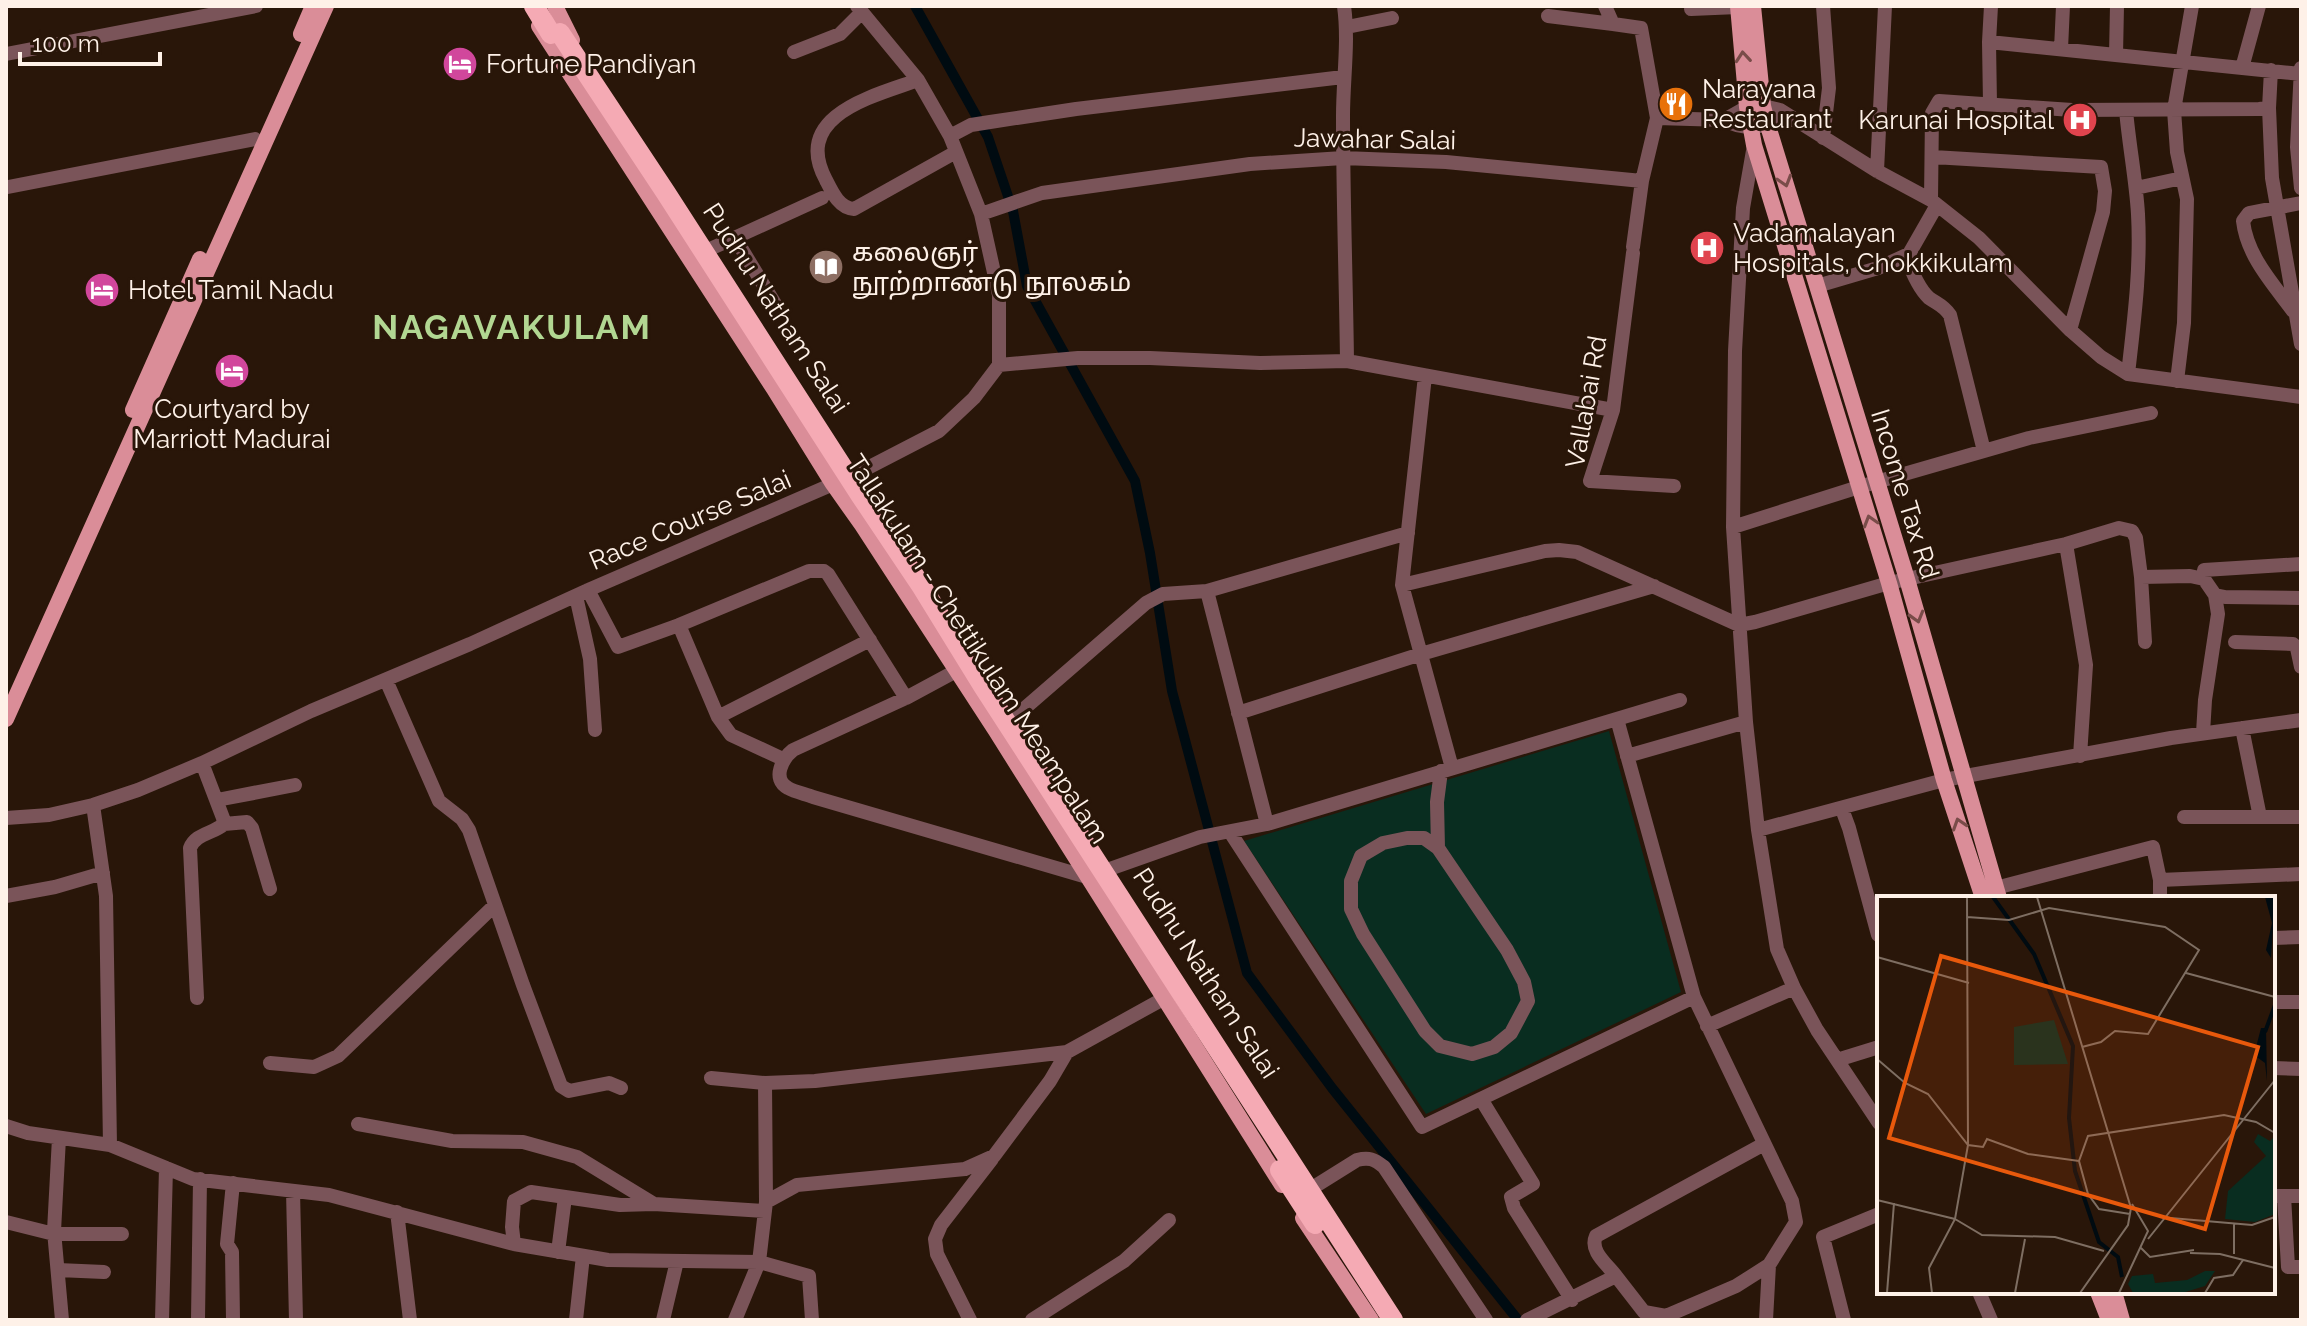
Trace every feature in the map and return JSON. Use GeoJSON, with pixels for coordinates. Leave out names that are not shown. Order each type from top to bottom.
{"type":"FeatureCollection","features":[{"type":"Feature","properties":{"kind":"highway","name":"Tallakulam - Chettikulam Meampalam"},"geometry":{"type":"LineString","coordinates":[[531,6],[748,335],[1379,1320]]}},
{"type":"Feature","properties":{"kind":"highway","name":"Tallakulam - Chettikulam Meampalam"},"geometry":{"type":"LineString","coordinates":[[545,6],[1393,1320]]}},
{"type":"Feature","properties":{"kind":"main road"},"geometry":{"type":"LineString","coordinates":[[6,719],[133,424],[175,312],[313,6]]}},
{"type":"Feature","properties":{"kind":"main road"},"geometry":{"type":"LineString","coordinates":[[6,692],[326,6]]}},
{"type":"Feature","properties":{"kind":"main road","name":"Pudhu Natham Salai"},"geometry":{"type":"LineString","coordinates":[[531,6],[548,41],[996,731],[1163,999],[1371,1320]]}},
{"type":"Feature","properties":{"kind":"main road","name":"Pudhu Natham Salai"},"geometry":{"type":"LineString","coordinates":[[555,6],[589,68],[710,249],[1401,1320]]}},
{"type":"Feature","properties":{"kind":"main road"},"geometry":{"type":"LineString","coordinates":[[1738,6],[1755,107]]}},
{"type":"Feature","properties":{"kind":"main road"},"geometry":{"type":"LineString","coordinates":[[1753,6],[1755,107]]}},
{"type":"Feature","properties":{"kind":"main road","name":"Income Tax Rd"},"geometry":{"type":"LineString","coordinates":[[1755,107],[1768,126],[1817,286],[1889,583],[1944,780],[1990,894]]}},
{"type":"Feature","properties":{"kind":"main road","name":"Income Tax Rd"},"geometry":{"type":"LineString","coordinates":[[1755,107],[1752,137],[1867,484],[1907,579],[1962,777],[1990,894]]}},
{"type":"Feature","properties":{"kind":"main road"},"geometry":{"type":"LineString","coordinates":[[2099,1294],[2109,1320]]}},
{"type":"Feature","properties":{"kind":"main road"},"geometry":{"type":"LineString","coordinates":[[2115,1294],[2122,1320]]}},
{"type":"Feature","properties":{"kind":"street"},"geometry":{"type":"LineString","coordinates":[[6,54],[256,6]]}},
{"type":"Feature","properties":{"kind":"street"},"geometry":{"type":"LineString","coordinates":[[1344,6],[1347,27],[1343,77],[1347,361]]}},
{"type":"Feature","properties":{"kind":"street"},"geometry":{"type":"LineString","coordinates":[[1605,6],[1613,24]]}},
{"type":"Feature","properties":{"kind":"street"},"geometry":{"type":"LineString","coordinates":[[1691,9],[1738,6]]}},
{"type":"Feature","properties":{"kind":"street"},"geometry":{"type":"LineString","coordinates":[[1823,6],[1829,88],[1823,138]]}},
{"type":"Feature","properties":{"kind":"street"},"geometry":{"type":"LineString","coordinates":[[1877,171],[1885,6]]}},
{"type":"Feature","properties":{"kind":"street"},"geometry":{"type":"LineString","coordinates":[[1990,104],[1991,6]]}},
{"type":"Feature","properties":{"kind":"street"},"geometry":{"type":"LineString","coordinates":[[2061,49],[2063,6]]}},
{"type":"Feature","properties":{"kind":"street"},"geometry":{"type":"LineString","coordinates":[[2116,55],[2117,6]]}},
{"type":"Feature","properties":{"kind":"street"},"geometry":{"type":"LineString","coordinates":[[2177,381],[2184,323],[2187,199],[2177,152],[2174,110],[2192,6]]}},
{"type":"Feature","properties":{"kind":"street"},"geometry":{"type":"LineString","coordinates":[[2242,68],[2259,6]]}},
{"type":"Feature","properties":{"kind":"street"},"geometry":{"type":"LineString","coordinates":[[794,52],[840,34],[860,9],[918,80],[950,136],[981,214],[999,295],[999,365],[1071,358],[1260,363],[1347,361],[1613,410]]}},
{"type":"Feature","properties":{"kind":"street"},"geometry":{"type":"LineString","coordinates":[[1548,16],[1641,28],[1657,118],[1642,181]]}},
{"type":"Feature","properties":{"kind":"street"},"geometry":{"type":"LineString","coordinates":[[1347,27],[1392,18]]}},
{"type":"Feature","properties":{"kind":"street"},"geometry":{"type":"LineString","coordinates":[[1989,42],[2301,72],[2297,147],[2301,188]]}},
{"type":"Feature","properties":{"kind":"street"},"geometry":{"type":"LineString","coordinates":[[2271,70],[2270,159],[2301,344]]}},
{"type":"Feature","properties":{"kind":"street"},"geometry":{"type":"LineString","coordinates":[[950,136],[971,125],[1076,109],[1343,77]]}},
{"type":"Feature","properties":{"kind":"street"},"geometry":{"type":"LineString","coordinates":[[918,80],[834,116],[824,127],[819,140],[818,162],[824,177],[840,204],[854,209],[956,152]]}},
{"type":"Feature","properties":{"kind":"street"},"geometry":{"type":"LineString","coordinates":[[1817,286],[1878,268],[1909,254],[1934,202],[1932,113],[1939,101],[2072,110],[2269,108]]}},
{"type":"Feature","properties":{"kind":"street"},"geometry":{"type":"LineString","coordinates":[[1657,118],[1724,120],[1755,107],[1780,110],[1877,171],[1934,202],[1979,238],[2070,330],[2101,357],[2128,374],[2301,397]]}},
{"type":"Feature","properties":{"kind":"street"},"geometry":{"type":"LineString","coordinates":[[2126,110],[2136,188],[2139,254],[2128,374]]}},
{"type":"Feature","properties":{"kind":"street"},"geometry":{"type":"LineString","coordinates":[[1796,119],[1779,121],[1752,137],[1743,208],[1735,351],[1733,527],[1746,722],[1758,830],[1777,949],[1817,1030],[1877,1120]]}},
{"type":"Feature","properties":{"kind":"street"},"geometry":{"type":"LineString","coordinates":[[1724,120],[1752,137]]}},
{"type":"Feature","properties":{"kind":"street"},"geometry":{"type":"LineString","coordinates":[[8,187],[255,139]]}},
{"type":"Feature","properties":{"kind":"street"},"geometry":{"type":"LineString","coordinates":[[1933,157],[2101,167],[2105,191],[2103,212],[2070,330]]}},
{"type":"Feature","properties":{"kind":"street","name":"Jawahar Salai"},"geometry":{"type":"LineString","coordinates":[[981,214],[1042,193],[1250,164],[1343,158],[1446,162],[1642,181]]}},
{"type":"Feature","properties":{"kind":"street"},"geometry":{"type":"LineString","coordinates":[[2136,188],[2182,178]]}},
{"type":"Feature","properties":{"kind":"street","name":"Vallabai Rd"},"geometry":{"type":"LineString","coordinates":[[1642,181],[1613,410],[1590,481],[1674,486]]}},
{"type":"Feature","properties":{"kind":"street"},"geometry":{"type":"LineString","coordinates":[[710,249],[822,198]]}},
{"type":"Feature","properties":{"kind":"street"},"geometry":{"type":"LineString","coordinates":[[2296,314],[2260,267],[2243,228],[2244,216],[2249,213],[2301,203]]}},
{"type":"Feature","properties":{"kind":"street"},"geometry":{"type":"LineString","coordinates":[[735,238],[775,304]]}},
{"type":"Feature","properties":{"kind":"street"},"geometry":{"type":"LineString","coordinates":[[1906,256],[1912,273],[1928,297],[1943,305],[1950,315],[1984,451]]}},
{"type":"Feature","properties":{"kind":"street","name":"Race Course Salai"},"geometry":{"type":"LineString","coordinates":[[6,818],[49,815],[138,790],[311,711],[854,475],[939,431],[974,398],[999,365]]}},
{"type":"Feature","properties":{"kind":"street"},"geometry":{"type":"LineString","coordinates":[[1425,376],[1402,585],[1447,769],[1437,802],[1438,848],[1507,950],[1524,982],[1528,1001],[1511,1033],[1494,1047],[1472,1054],[1440,1046],[1425,1031],[1363,934],[1351,909],[1351,881],[1361,856],[1383,843],[1407,838],[1424,838],[1438,848]]}},
{"type":"Feature","properties":{"kind":"street"},"geometry":{"type":"LineString","coordinates":[[1733,527],[1867,484],[2029,438],[2151,413]]}},
{"type":"Feature","properties":{"kind":"street"},"geometry":{"type":"LineString","coordinates":[[1402,585],[1545,551],[1577,552],[1739,625],[1889,583],[2126,528],[2136,538],[2145,642]]}},
{"type":"Feature","properties":{"kind":"street"},"geometry":{"type":"LineString","coordinates":[[996,731],[1014,719],[1146,603],[1163,595],[1207,591],[1408,533]]}},
{"type":"Feature","properties":{"kind":"street"},"geometry":{"type":"LineString","coordinates":[[2066,544],[2086,665],[2080,756]]}},
{"type":"Feature","properties":{"kind":"street"},"geometry":{"type":"LineString","coordinates":[[2203,733],[2218,614],[2215,595],[2204,579],[2204,570],[2301,564]]}},
{"type":"Feature","properties":{"kind":"street"},"geometry":{"type":"LineString","coordinates":[[582,593],[618,647],[817,570],[824,571],[906,698]]}},
{"type":"Feature","properties":{"kind":"street"},"geometry":{"type":"LineString","coordinates":[[2141,577],[2190,576],[2204,579]]}},
{"type":"Feature","properties":{"kind":"street"},"geometry":{"type":"LineString","coordinates":[[1238,713],[1421,654],[1654,586]]}},
{"type":"Feature","properties":{"kind":"street"},"geometry":{"type":"LineString","coordinates":[[1207,591],[1267,824]]}},
{"type":"Feature","properties":{"kind":"street"},"geometry":{"type":"LineString","coordinates":[[582,593],[595,730]]}},
{"type":"Feature","properties":{"kind":"street"},"geometry":{"type":"LineString","coordinates":[[2215,595],[2301,598]]}},
{"type":"Feature","properties":{"kind":"street"},"geometry":{"type":"LineString","coordinates":[[679,625],[718,717],[731,735],[783,759]]}},
{"type":"Feature","properties":{"kind":"street"},"geometry":{"type":"LineString","coordinates":[[718,717],[870,640]]}},
{"type":"Feature","properties":{"kind":"street"},"geometry":{"type":"LineString","coordinates":[[2235,642],[2293,644],[2297,648],[2301,667]]}},
{"type":"Feature","properties":{"kind":"street"},"geometry":{"type":"LineString","coordinates":[[956,671],[906,698],[793,750],[783,759],[780,777],[786,788],[1087,877],[1200,837],[1267,824],[1680,700]]}},
{"type":"Feature","properties":{"kind":"street"},"geometry":{"type":"LineString","coordinates":[[386,680],[439,801],[462,819],[469,830],[561,1086],[569,1091],[609,1083],[621,1088]]}},
{"type":"Feature","properties":{"kind":"street"},"geometry":{"type":"LineString","coordinates":[[1617,719],[1694,997],[1792,1201],[1796,1222],[1769,1265],[1736,1286],[1666,1316],[1644,1312],[1594,1249],[1596,1236],[1764,1144]]}},
{"type":"Feature","properties":{"kind":"street"},"geometry":{"type":"LineString","coordinates":[[1758,830],[1944,780],[2203,733],[2301,720]]}},
{"type":"Feature","properties":{"kind":"street"},"geometry":{"type":"LineString","coordinates":[[1627,756],[1746,722]]}},
{"type":"Feature","properties":{"kind":"street"},"geometry":{"type":"LineString","coordinates":[[2242,728],[2260,817]]}},
{"type":"Feature","properties":{"kind":"street"},"geometry":{"type":"LineString","coordinates":[[202,763],[224,824]]}},
{"type":"Feature","properties":{"kind":"street"},"geometry":{"type":"LineString","coordinates":[[217,800],[295,785]]}},
{"type":"Feature","properties":{"kind":"street"},"geometry":{"type":"LineString","coordinates":[[93,805],[106,896],[110,1145]]}},
{"type":"Feature","properties":{"kind":"street"},"geometry":{"type":"LineString","coordinates":[[1842,809],[1877,932]]}},
{"type":"Feature","properties":{"kind":"street"},"geometry":{"type":"LineString","coordinates":[[2184,817],[2301,817]]}},
{"type":"Feature","properties":{"kind":"street"},"geometry":{"type":"LineString","coordinates":[[197,998],[190,848],[193,841],[224,824],[247,822],[252,828],[270,889]]}},
{"type":"Feature","properties":{"kind":"street"},"geometry":{"type":"LineString","coordinates":[[1223,832],[1422,1127],[1694,997]]}},
{"type":"Feature","properties":{"kind":"street"},"geometry":{"type":"LineString","coordinates":[[1990,894],[2153,847],[2160,896]]}},
{"type":"Feature","properties":{"kind":"street"},"geometry":{"type":"LineString","coordinates":[[6,896],[55,887],[103,873]]}},
{"type":"Feature","properties":{"kind":"street"},"geometry":{"type":"LineString","coordinates":[[2160,880],[2301,874]]}},
{"type":"Feature","properties":{"kind":"street"},"geometry":{"type":"LineString","coordinates":[[270,1063],[314,1067],[338,1056],[495,905]]}},
{"type":"Feature","properties":{"kind":"street"},"geometry":{"type":"LineString","coordinates":[[2275,938],[2301,937]]}},
{"type":"Feature","properties":{"kind":"street"},"geometry":{"type":"LineString","coordinates":[[711,1078],[765,1083],[815,1081],[1067,1052],[1186,985]]}},
{"type":"Feature","properties":{"kind":"street"},"geometry":{"type":"LineString","coordinates":[[1707,1026],[1794,988]]}},
{"type":"Feature","properties":{"kind":"street"},"geometry":{"type":"LineString","coordinates":[[2275,1002],[2301,1002]]}},
{"type":"Feature","properties":{"kind":"street"},"geometry":{"type":"LineString","coordinates":[[1837,1060],[1877,1048]]}},
{"type":"Feature","properties":{"kind":"street"},"geometry":{"type":"LineString","coordinates":[[970,1320],[937,1254],[935,1239],[941,1225],[1050,1081],[1067,1052]]}},
{"type":"Feature","properties":{"kind":"street"},"geometry":{"type":"LineString","coordinates":[[2275,1068],[2301,1069]]}},
{"type":"Feature","properties":{"kind":"street"},"geometry":{"type":"LineString","coordinates":[[735,1320],[759,1262],[765,1207],[765,1083]]}},
{"type":"Feature","properties":{"kind":"street"},"geometry":{"type":"LineString","coordinates":[[1481,1099],[1533,1184],[1511,1197],[1514,1208],[1572,1300]]}},
{"type":"Feature","properties":{"kind":"street"},"geometry":{"type":"LineString","coordinates":[[358,1124],[452,1141],[523,1142],[577,1157],[654,1204]]}},
{"type":"Feature","properties":{"kind":"street"},"geometry":{"type":"LineString","coordinates":[[6,1126],[28,1133],[110,1145],[200,1179],[329,1195],[514,1244],[558,1252],[608,1260],[759,1262],[809,1276],[812,1320]]}},
{"type":"Feature","properties":{"kind":"street"},"geometry":{"type":"LineString","coordinates":[[59,1138],[54,1234],[62,1320]]}},
{"type":"Feature","properties":{"kind":"street"},"geometry":{"type":"LineString","coordinates":[[514,1244],[514,1201],[531,1192],[620,1205],[765,1207],[797,1185],[965,1169],[994,1156]]}},
{"type":"Feature","properties":{"kind":"street"},"geometry":{"type":"LineString","coordinates":[[1292,1201],[1357,1160],[1367,1157],[1375,1160],[1384,1167],[1486,1320]]}},
{"type":"Feature","properties":{"kind":"street"},"geometry":{"type":"LineString","coordinates":[[162,1320],[166,1168]]}},
{"type":"Feature","properties":{"kind":"street"},"geometry":{"type":"LineString","coordinates":[[198,1320],[200,1179]]}},
{"type":"Feature","properties":{"kind":"street"},"geometry":{"type":"LineString","coordinates":[[233,1183],[227,1244],[232,1252],[233,1320]]}},
{"type":"Feature","properties":{"kind":"street"},"geometry":{"type":"LineString","coordinates":[[293,1191],[296,1320]]}},
{"type":"Feature","properties":{"kind":"street"},"geometry":{"type":"LineString","coordinates":[[2301,1196],[2278,1196],[2288,1267],[2301,1267]]}},
{"type":"Feature","properties":{"kind":"street"},"geometry":{"type":"LineString","coordinates":[[558,1252],[565,1197]]}},
{"type":"Feature","properties":{"kind":"street"},"geometry":{"type":"LineString","coordinates":[[397,1212],[410,1320]]}},
{"type":"Feature","properties":{"kind":"street"},"geometry":{"type":"LineString","coordinates":[[1844,1320],[1823,1237],[1877,1215]]}},
{"type":"Feature","properties":{"kind":"street"},"geometry":{"type":"LineString","coordinates":[[1032,1320],[1124,1261],[1169,1220]]}},
{"type":"Feature","properties":{"kind":"street"},"geometry":{"type":"LineString","coordinates":[[6,1222],[54,1234],[122,1234]]}},
{"type":"Feature","properties":{"kind":"street"},"geometry":{"type":"LineString","coordinates":[[576,1320],[583,1256]]}},
{"type":"Feature","properties":{"kind":"street"},"geometry":{"type":"LineString","coordinates":[[663,1320],[677,1261]]}},
{"type":"Feature","properties":{"kind":"street"},"geometry":{"type":"LineString","coordinates":[[1766,1320],[1769,1265]]}},
{"type":"Feature","properties":{"kind":"street"},"geometry":{"type":"LineString","coordinates":[[58,1270],[104,1272]]}},
{"type":"Feature","properties":{"kind":"street"},"geometry":{"type":"LineString","coordinates":[[1527,1320],[1552,1315],[1589,1289],[1616,1276]]}},
{"type":"Feature","properties":{"kind":"street"},"geometry":{"type":"LineString","coordinates":[[1980,1294],[1991,1320]]}},
{"type":"Feature","properties":{"kind":"green space"},"geometry":{"type":"Polygon","coordinates":[[[1609,731],[1681,992],[1426,1114],[1244,841],[1609,731]]]}},
{"type":"Feature","properties":{"kind":"waterway"},"geometry":{"type":"LineString","coordinates":[[915,6],[988,137],[1013,211],[1027,286],[1135,481],[1172,691],[1247,973],[1332,1088],[1518,1320]]}},
{"type":"Feature","properties":{"kind":"place","name":"Fortune Pandiyan"},"geometry":{"type":"Point","coordinates":[460,64]}},
{"type":"Feature","properties":{"kind":"place","name":"Narayana Restaurant"},"geometry":{"type":"Point","coordinates":[1676,104]}},
{"type":"Feature","properties":{"kind":"place","name":"Karunai Hospital"},"geometry":{"type":"Point","coordinates":[2080,120]}},
{"type":"Feature","properties":{"kind":"place","name":"Vadamalayan Hospitals, Chokkikulam"},"geometry":{"type":"Point","coordinates":[1707,248]}},
{"type":"Feature","properties":{"kind":"place","name":"கலைஞர் நூற்றாண்டு நூலகம்"},"geometry":{"type":"Point","coordinates":[826,267]}},
{"type":"Feature","properties":{"kind":"place","name":"Hotel Tamil Nadu"},"geometry":{"type":"Point","coordinates":[102,290]}},
{"type":"Feature","properties":{"kind":"place","name":"Courtyard by Marriott Madurai"},"geometry":{"type":"Point","coordinates":[232,371]}},
{"type":"Feature","properties":{"kind":"district","name":"NAGAVAKULAM"},"geometry":{"type":"Point","coordinates":[512,327]}}]}
